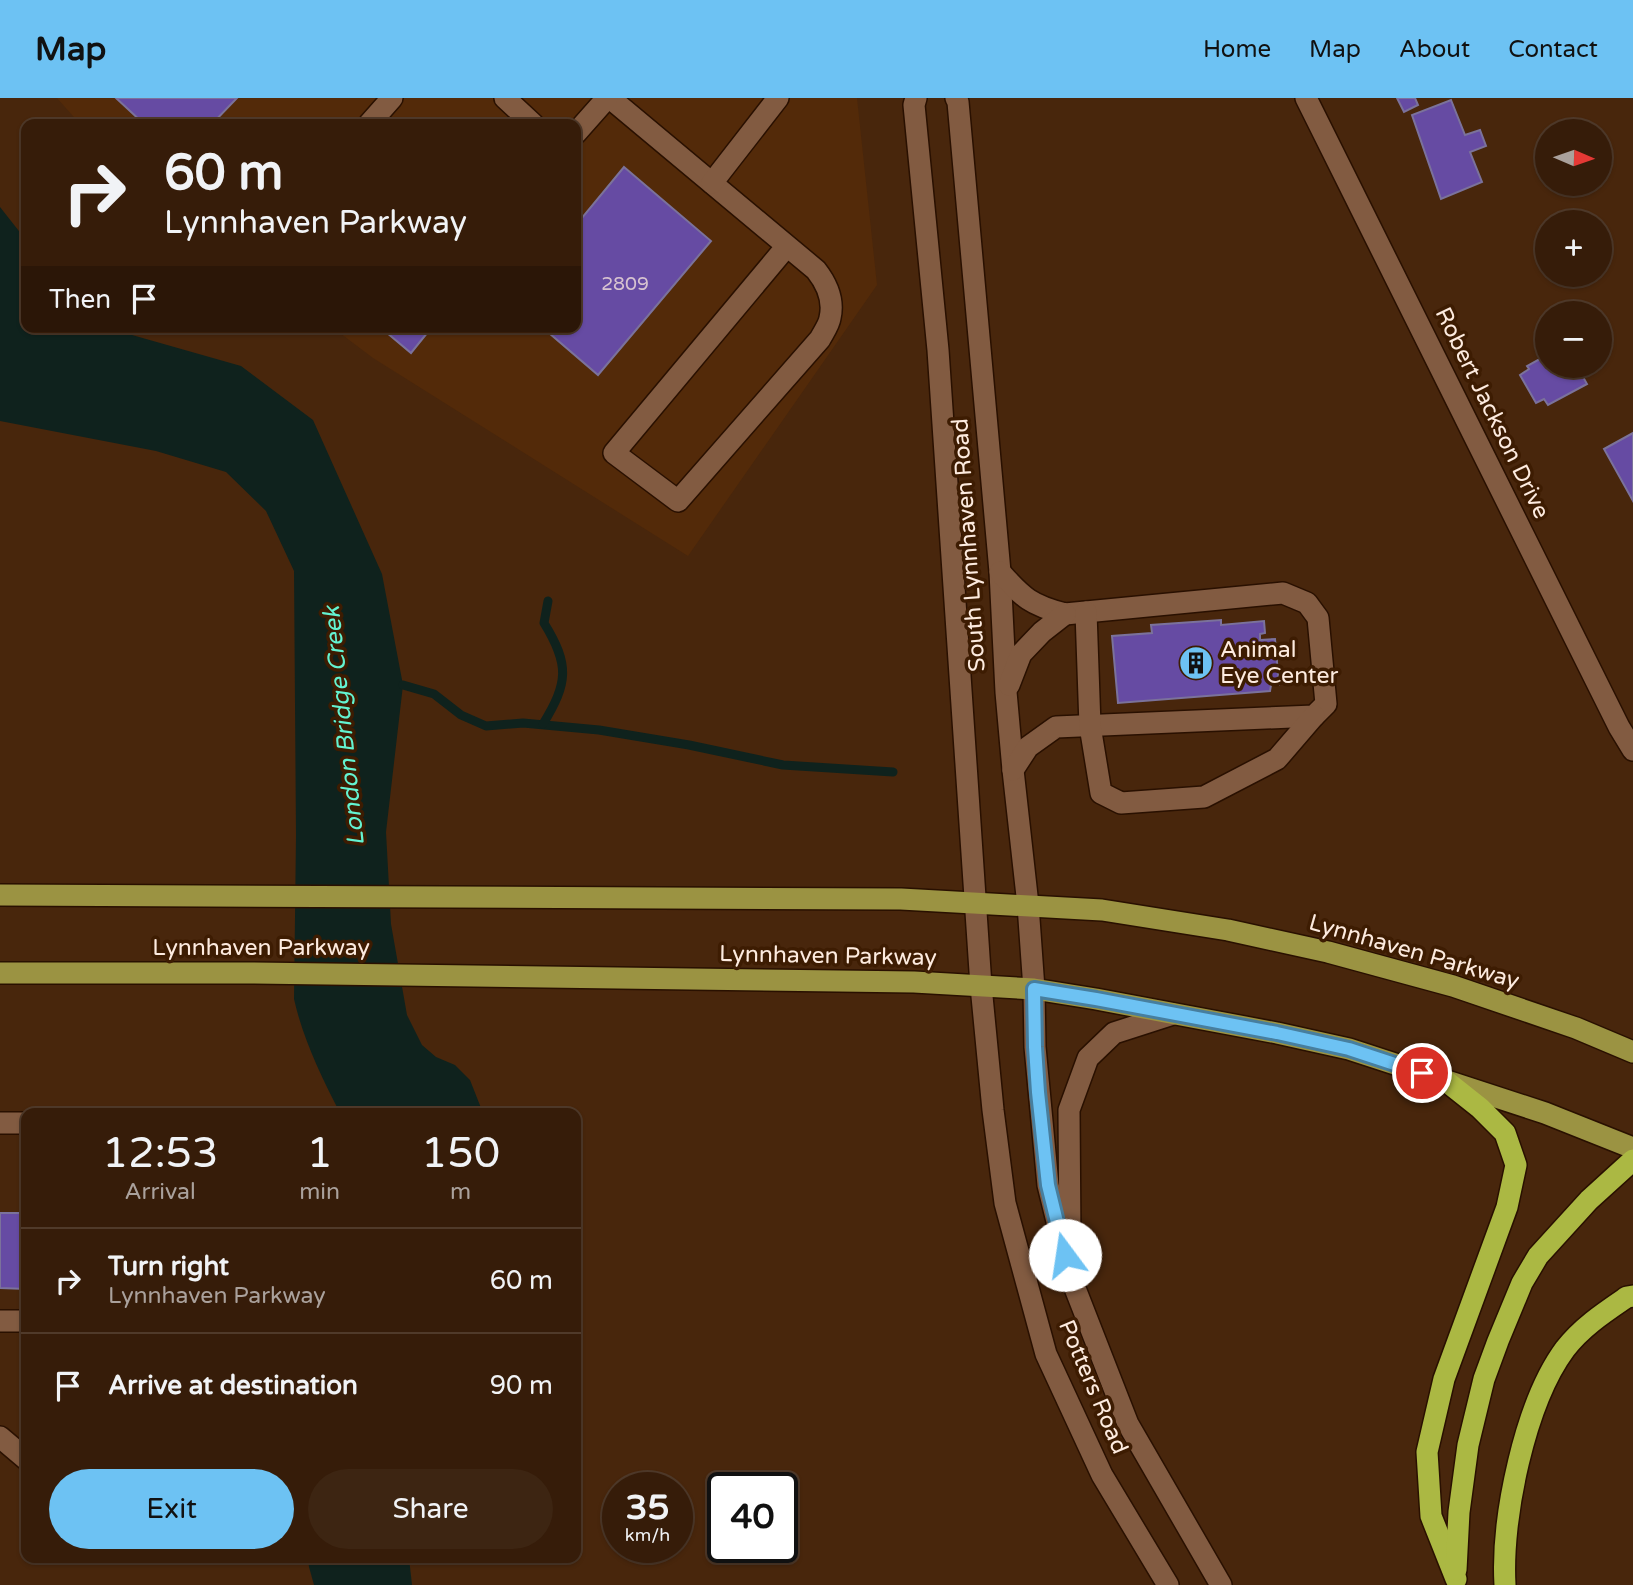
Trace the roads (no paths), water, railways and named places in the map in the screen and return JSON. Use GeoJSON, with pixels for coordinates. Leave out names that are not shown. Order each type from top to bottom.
{"type":"FeatureCollection","features":[{"type":"Feature","properties":{"kind":"highway"},"geometry":{"type":"LineString","coordinates":[[1446,1082],[1480,1108],[1504,1133],[1516,1165],[1507,1207],[1444,1379],[1427,1452],[1431,1516],[1456,1582]]}},
{"type":"Feature","properties":{"kind":"highway"},"geometry":{"type":"LineString","coordinates":[[1456,1582],[1459,1512],[1468,1445],[1485,1379],[1522,1283],[1538,1256],[1589,1200],[1633,1160]]}},
{"type":"Feature","properties":{"kind":"highway"},"geometry":{"type":"LineString","coordinates":[[1505,1585],[1508,1521],[1518,1463],[1547,1378],[1566,1348],[1591,1321],[1627,1297],[1633,1296]]}},
{"type":"Feature","properties":{"kind":"main road","name":"Lynnhaven Parkway"},"geometry":{"type":"LineString","coordinates":[[0,895],[901,899],[1102,910],[1228,930],[1328,952],[1453,986],[1576,1028],[1633,1052]]}},
{"type":"Feature","properties":{"kind":"main road","name":"Lynnhaven Parkway"},"geometry":{"type":"LineString","coordinates":[[0,972],[914,982],[1034,989],[1349,1049],[1545,1113],[1633,1148]]}},
{"type":"Feature","properties":{"kind":"street"},"geometry":{"type":"LineString","coordinates":[[373,119],[392,98]]}},
{"type":"Feature","properties":{"kind":"street"},"geometry":{"type":"LineString","coordinates":[[505,98],[528,119]]}},
{"type":"Feature","properties":{"kind":"street"},"geometry":{"type":"LineString","coordinates":[[581,128],[608,98],[712,183],[787,246],[816,271],[825,282],[831,300],[830,319],[820,339],[678,501],[614,453],[787,246]]}},
{"type":"Feature","properties":{"kind":"street"},"geometry":{"type":"LineString","coordinates":[[712,183],[778,98]]}},
{"type":"Feature","properties":{"kind":"street","name":"South Lynnhaven Road"},"geometry":{"type":"LineString","coordinates":[[916,98],[914,105],[938,350],[975,903]]}},
{"type":"Feature","properties":{"kind":"street","name":"South Lynnhaven Road"},"geometry":{"type":"LineString","coordinates":[[957,98],[1000,572],[1006,692],[1034,989]]}},
{"type":"Feature","properties":{"kind":"street","name":"Robert Jackson Drive"},"geometry":{"type":"LineString","coordinates":[[1306,98],[1619,727],[1633,750]]}},
{"type":"Feature","properties":{"kind":"street"},"geometry":{"type":"LineString","coordinates":[[1000,572],[1021,596],[1043,608],[1075,613],[1283,593],[1307,603],[1318,618],[1326,704],[1277,759],[1204,797],[1121,803],[1101,793],[1075,613]]}},
{"type":"Feature","properties":{"kind":"street"},"geometry":{"type":"LineString","coordinates":[[1006,692],[1021,654],[1042,632],[1075,613]]}},
{"type":"Feature","properties":{"kind":"street"},"geometry":{"type":"LineString","coordinates":[[1013,770],[1028,747],[1056,727],[1314,716]]}},
{"type":"Feature","properties":{"kind":"street","name":"Potters Road"},"geometry":{"type":"LineString","coordinates":[[975,903],[993,1110],[1005,1203],[1046,1353],[1102,1475],[1168,1585]]}},
{"type":"Feature","properties":{"kind":"street","name":"Potters Road"},"geometry":{"type":"LineString","coordinates":[[1034,989],[1038,1092],[1048,1185],[1070,1278],[1128,1424],[1221,1585]]}},
{"type":"Feature","properties":{"kind":"street"},"geometry":{"type":"LineString","coordinates":[[1070,1278],[1069,1110],[1088,1058],[1114,1033],[1173,1014]]}},
{"type":"Feature","properties":{"kind":"street"},"geometry":{"type":"LineString","coordinates":[[0,1123],[21,1123]]}},
{"type":"Feature","properties":{"kind":"street"},"geometry":{"type":"LineString","coordinates":[[0,1321],[21,1321]]}},
{"type":"Feature","properties":{"kind":"street"},"geometry":{"type":"LineString","coordinates":[[0,1437],[21,1455]]}},
{"type":"Feature","properties":{"kind":"water","name":"London Bridge Creek"},"geometry":{"type":"Polygon","coordinates":[[[0,207],[21,234],[21,333],[125,333],[241,366],[313,420],[382,574],[403,685],[386,832],[391,924],[407,1015],[422,1045],[436,1057],[455,1065],[470,1080],[481,1108],[338,1108],[308,1043],[294,999],[294,571],[266,511],[226,472],[156,451],[0,421],[0,207]]]}},
{"type":"Feature","properties":{"kind":"water"},"geometry":{"type":"Polygon","coordinates":[[[309,1563],[410,1563],[412,1585],[314,1585],[309,1563]]]}},
{"type":"Feature","properties":{"kind":"waterway"},"geometry":{"type":"LineString","coordinates":[[543,724],[557,697],[563,674],[558,651],[544,623],[548,601]]}},
{"type":"Feature","properties":{"kind":"waterway"},"geometry":{"type":"LineString","coordinates":[[403,685],[434,694],[461,715],[486,726],[523,723],[599,730],[783,765],[893,772]]}},
{"type":"Feature","properties":{"kind":"place","name":"Animal Eye Center"},"geometry":{"type":"Point","coordinates":[1196,663]}}]}
